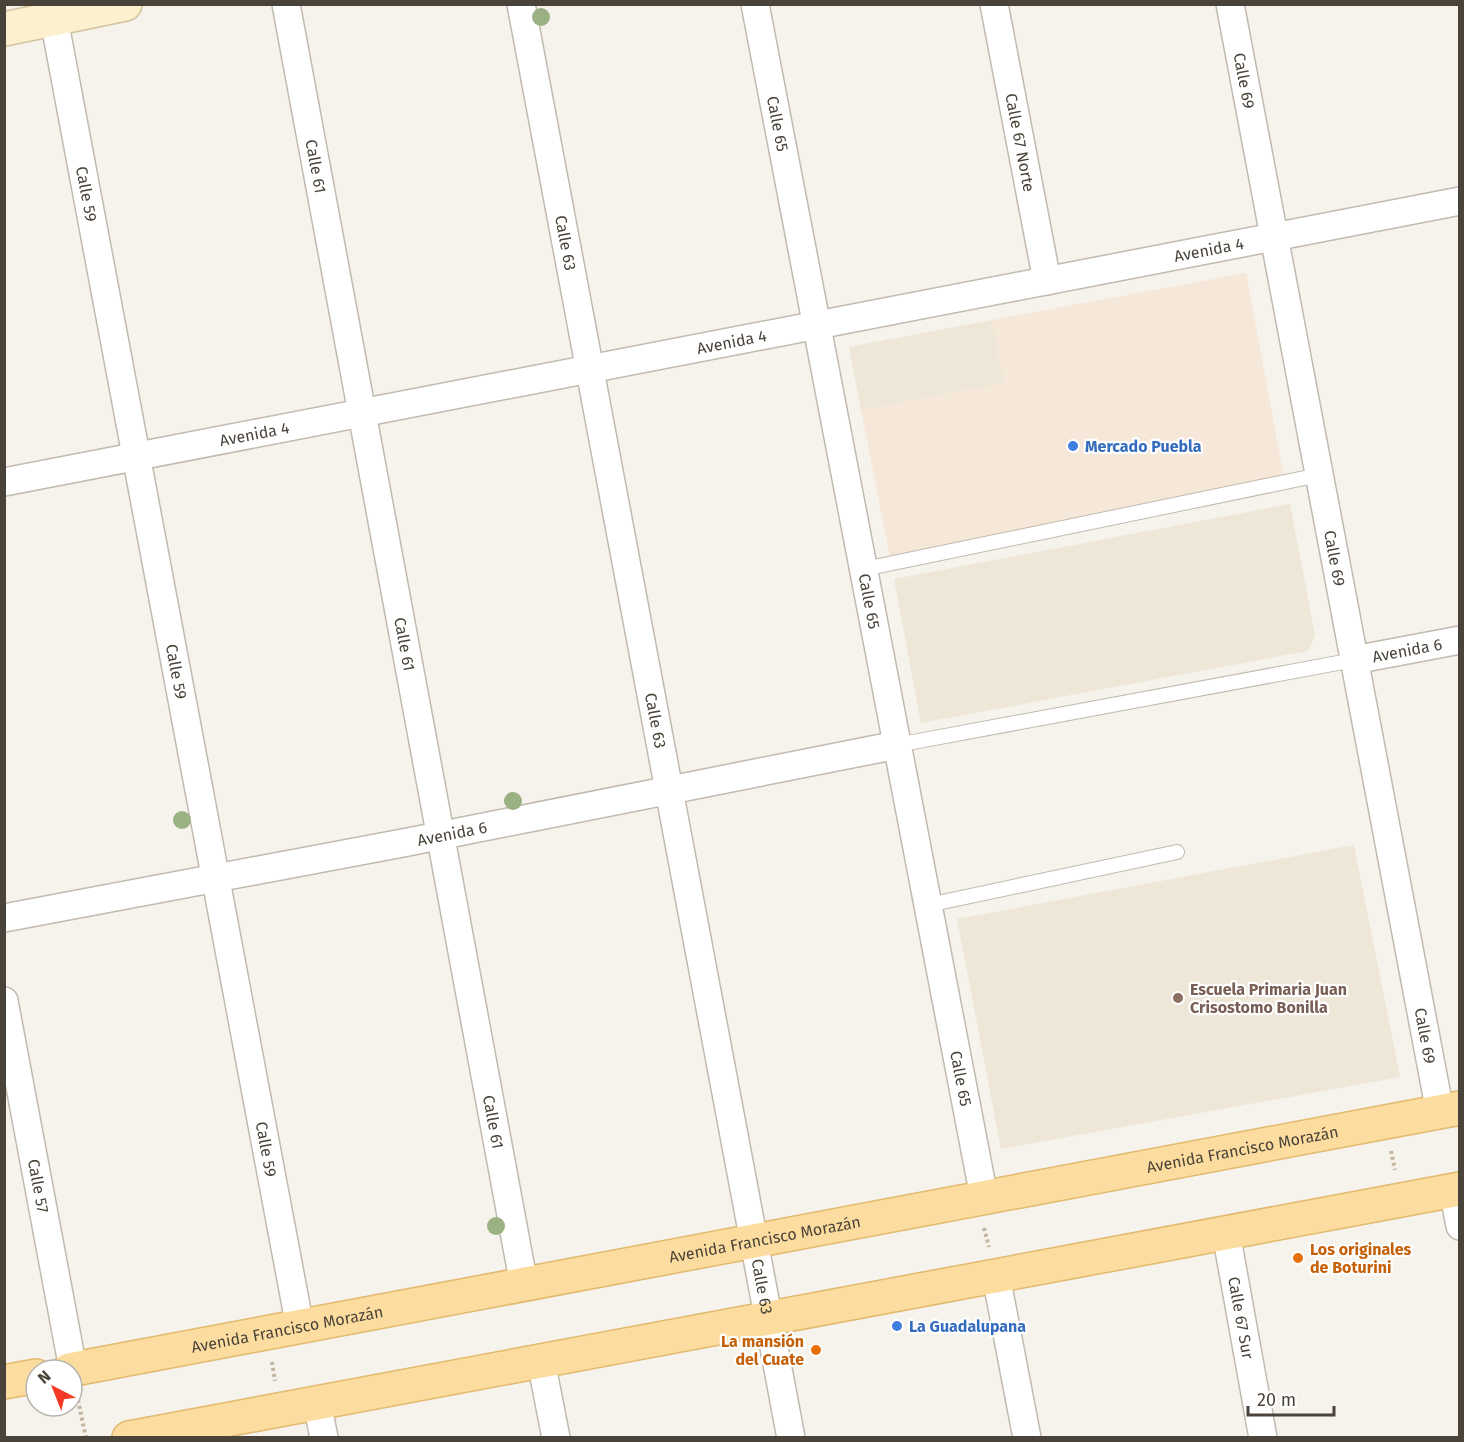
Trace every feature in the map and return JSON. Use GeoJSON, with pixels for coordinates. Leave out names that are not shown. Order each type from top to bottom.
{"type":"FeatureCollection","features":[{"type":"Feature","properties":{"kind":"main road"},"geometry":{"type":"LineString","coordinates":[[4,29],[125,4]]}},
{"type":"Feature","properties":{"kind":"main road","name":"Avenida Francisco Morazán"},"geometry":{"type":"LineString","coordinates":[[84,1368],[1450,1110]]}},
{"type":"Feature","properties":{"kind":"main road"},"geometry":{"type":"LineString","coordinates":[[129,1437],[1456,1190]]}},
{"type":"Feature","properties":{"kind":"main road"},"geometry":{"type":"LineString","coordinates":[[4,1382],[24,1378]]}},
{"type":"Feature","properties":{"kind":"street","name":"Calle 61"},"geometry":{"type":"LineString","coordinates":[[286,4],[524,1285]]}},
{"type":"Feature","properties":{"kind":"street","name":"Calle 63"},"geometry":{"type":"LineString","coordinates":[[521,4],[792,1437]]}},
{"type":"Feature","properties":{"kind":"street","name":"Calle 65"},"geometry":{"type":"LineString","coordinates":[[755,4],[984,1197]]}},
{"type":"Feature","properties":{"kind":"street","name":"Calle 67 Norte"},"geometry":{"type":"LineString","coordinates":[[994,4],[1047,281]]}},
{"type":"Feature","properties":{"kind":"street","name":"Calle 69"},"geometry":{"type":"LineString","coordinates":[[1230,4],[1354,660],[1450,1110]]}},
{"type":"Feature","properties":{"kind":"street","name":"Calle 59"},"geometry":{"type":"LineString","coordinates":[[54,19],[216,878],[287,1329]]}},
{"type":"Feature","properties":{"kind":"street","name":"Avenida 4"},"geometry":{"type":"LineString","coordinates":[[4,482],[1460,201]]}},
{"type":"Feature","properties":{"kind":"street","name":"Avenida 6"},"geometry":{"type":"LineString","coordinates":[[1354,660],[1460,640]]}},
{"type":"Feature","properties":{"kind":"street","name":"Avenida 6"},"geometry":{"type":"LineString","coordinates":[[4,918],[408,842],[897,745]]}},
{"type":"Feature","properties":{"kind":"street","name":"Calle 57"},"geometry":{"type":"LineString","coordinates":[[4,1001],[69,1358]]}},
{"type":"Feature","properties":{"kind":"street"},"geometry":{"type":"LineString","coordinates":[[1456,1190],[1460,1226]]}},
{"type":"Feature","properties":{"kind":"street","name":"Calle 67 Sur"},"geometry":{"type":"LineString","coordinates":[[1226,1233],[1263,1437]]}},
{"type":"Feature","properties":{"kind":"street"},"geometry":{"type":"LineString","coordinates":[[996,1276],[1027,1437]]}},
{"type":"Feature","properties":{"kind":"street"},"geometry":{"type":"LineString","coordinates":[[541,1360],[556,1437]]}},
{"type":"Feature","properties":{"kind":"street"},"geometry":{"type":"LineString","coordinates":[[317,1402],[324,1437]]}},
{"type":"Feature","properties":{"kind":"lane"},"geometry":{"type":"LineString","coordinates":[[864,569],[1319,475]]}},
{"type":"Feature","properties":{"kind":"lane"},"geometry":{"type":"LineString","coordinates":[[897,745],[1354,660]]}},
{"type":"Feature","properties":{"kind":"lane"},"geometry":{"type":"LineString","coordinates":[[928,905],[1177,852]]}},
{"type":"Feature","properties":{"kind":"path"},"geometry":{"type":"LineString","coordinates":[[1394,1120],[1390,1149],[1400,1200]]}},
{"type":"Feature","properties":{"kind":"path"},"geometry":{"type":"LineString","coordinates":[[984,1197],[984,1228],[996,1276]]}},
{"type":"Feature","properties":{"kind":"path"},"geometry":{"type":"LineString","coordinates":[[280,1409],[271,1358],[287,1329]]}},
{"type":"Feature","properties":{"kind":"path"},"geometry":{"type":"LineString","coordinates":[[82,1418],[86,1437]]}},
{"type":"Feature","properties":{"kind":"shaded area","name":"Mercado Puebla"},"geometry":{"type":"Polygon","coordinates":[[[1246,273],[1285,483],[890,557],[861,410],[1004,383],[992,320],[1246,273]]]}},
{"type":"Feature","properties":{"kind":"shaded area"},"geometry":{"type":"Polygon","coordinates":[[[992,320],[1004,383],[861,410],[849,347],[992,320]]]}},
{"type":"Feature","properties":{"kind":"shaded area"},"geometry":{"type":"Polygon","coordinates":[[[1290,504],[1315,635],[1308,651],[921,723],[894,579],[1290,504]]]}},
{"type":"Feature","properties":{"kind":"shaded area","name":"Escuela Primaria Juan Crisostomo Bonilla"},"geometry":{"type":"Polygon","coordinates":[[[1354,845],[1400,1077],[1001,1149],[957,919],[1354,845]]]}},
{"type":"Feature","properties":{"kind":"place","name":"Mercado Puebla"},"geometry":{"type":"Point","coordinates":[1073,446]}},
{"type":"Feature","properties":{"kind":"place","name":"Escuela Primaria Juan Crisostomo Bonilla"},"geometry":{"type":"Point","coordinates":[1178,998]}},
{"type":"Feature","properties":{"kind":"place","name":"Los originales de Boturini"},"geometry":{"type":"Point","coordinates":[1298,1258]}},
{"type":"Feature","properties":{"kind":"place","name":"La Guadalupana"},"geometry":{"type":"Point","coordinates":[897,1326]}},
{"type":"Feature","properties":{"kind":"place","name":"La mansión del Cuate"},"geometry":{"type":"Point","coordinates":[816,1350]}}]}
